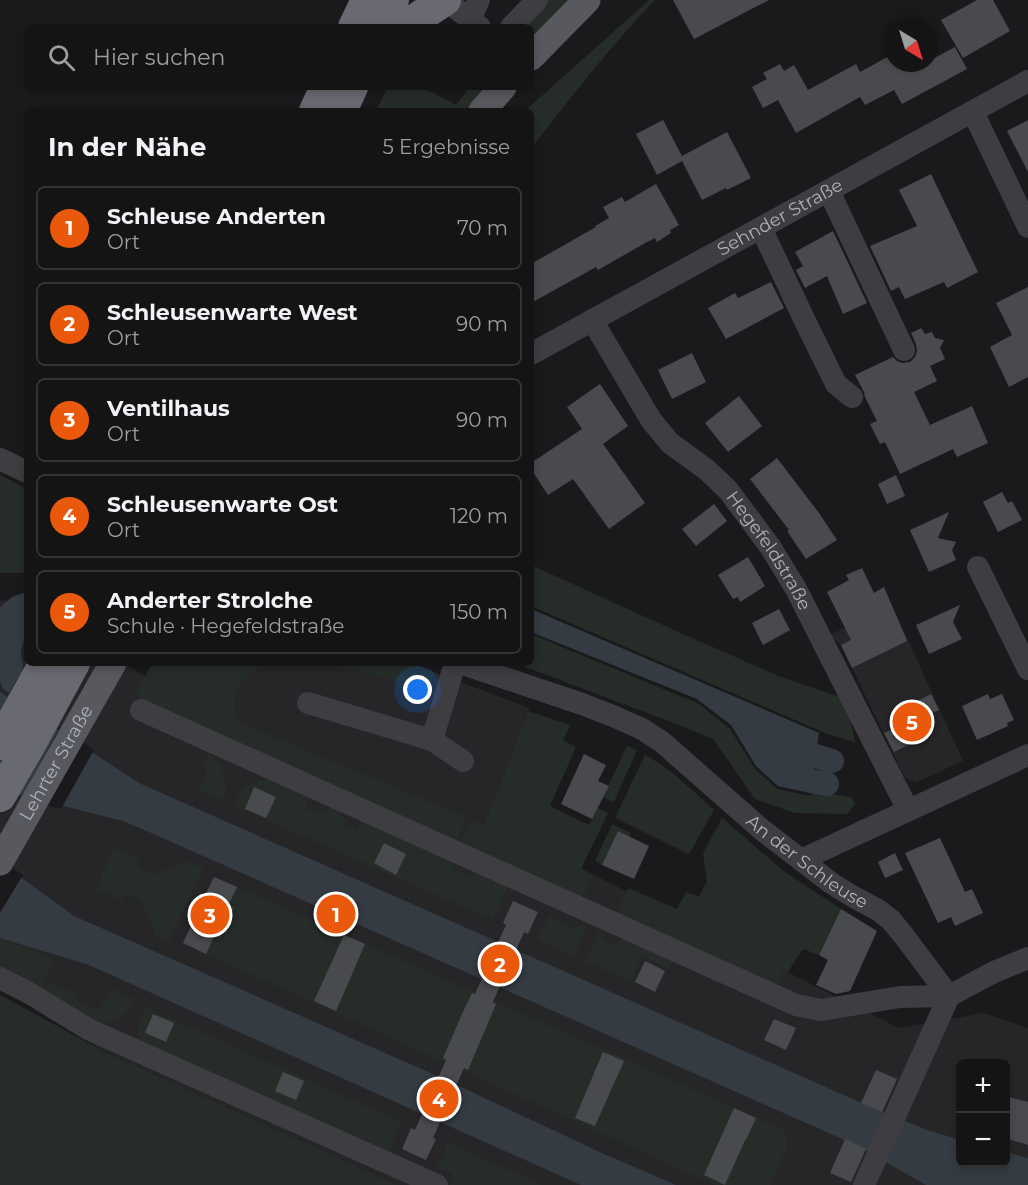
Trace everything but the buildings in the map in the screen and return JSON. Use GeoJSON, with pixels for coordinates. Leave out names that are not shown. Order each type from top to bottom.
{"type":"FeatureCollection","features":[{"type":"Feature","properties":{"kind":"highway"},"geometry":{"type":"LineString","coordinates":[[349,24],[352,0]]}},
{"type":"Feature","properties":{"kind":"highway"},"geometry":{"type":"LineString","coordinates":[[355,24],[367,0]]}},
{"type":"Feature","properties":{"kind":"highway"},"geometry":{"type":"LineString","coordinates":[[381,24],[393,0]]}},
{"type":"Feature","properties":{"kind":"highway"},"geometry":{"type":"LineString","coordinates":[[409,24],[445,0]]}},
{"type":"Feature","properties":{"kind":"highway"},"geometry":{"type":"LineString","coordinates":[[316,108],[325,90]]}},
{"type":"Feature","properties":{"kind":"highway"},"geometry":{"type":"LineString","coordinates":[[342,108],[351,90]]}},
{"type":"Feature","properties":{"kind":"highway"},"geometry":{"type":"LineString","coordinates":[[0,744],[43,666]]}},
{"type":"Feature","properties":{"kind":"highway"},"geometry":{"type":"LineString","coordinates":[[0,796],[72,666]]}},
{"type":"Feature","properties":{"kind":"main road"},"geometry":{"type":"LineString","coordinates":[[534,54],[587,0]]}},
{"type":"Feature","properties":{"kind":"main road"},"geometry":{"type":"LineString","coordinates":[[485,108],[500,90]]}},
{"type":"Feature","properties":{"kind":"main road","name":"Lehrter Straße"},"geometry":{"type":"LineString","coordinates":[[0,862],[111,666]]}},
{"type":"Feature","properties":{"kind":"street"},"geometry":{"type":"LineString","coordinates":[[445,0],[476,16]]}},
{"type":"Feature","properties":{"kind":"street"},"geometry":{"type":"LineString","coordinates":[[514,24],[537,0]]}},
{"type":"Feature","properties":{"kind":"street","name":"Sehnder Straße"},"geometry":{"type":"LineString","coordinates":[[534,352],[1028,81]]}},
{"type":"Feature","properties":{"kind":"street"},"geometry":{"type":"LineString","coordinates":[[973,112],[1028,227]]}},
{"type":"Feature","properties":{"kind":"street"},"geometry":{"type":"LineString","coordinates":[[828,191],[903,350]]}},
{"type":"Feature","properties":{"kind":"street"},"geometry":{"type":"LineString","coordinates":[[761,228],[836,384],[852,397]]}},
{"type":"Feature","properties":{"kind":"street","name":"Hegefeldstraße"},"geometry":{"type":"LineString","coordinates":[[592,320],[651,420],[670,443],[707,470],[728,490],[771,548],[796,589],[908,810]]}},
{"type":"Feature","properties":{"kind":"street"},"geometry":{"type":"LineString","coordinates":[[0,459],[24,471]]}},
{"type":"Feature","properties":{"kind":"street"},"geometry":{"type":"LineString","coordinates":[[978,567],[1028,669]]}},
{"type":"Feature","properties":{"kind":"street"},"geometry":{"type":"LineString","coordinates":[[432,740],[454,666]]}},
{"type":"Feature","properties":{"kind":"street","name":"An der Schleuse"},"geometry":{"type":"LineString","coordinates":[[469,666],[582,704],[642,729],[675,753],[738,811],[801,860],[831,883],[891,920],[949,996]]}},
{"type":"Feature","properties":{"kind":"street"},"geometry":{"type":"LineString","coordinates":[[308,703],[432,740],[463,760]]}},
{"type":"Feature","properties":{"kind":"street"},"geometry":{"type":"LineString","coordinates":[[141,710],[796,1005],[821,1010],[900,997],[949,996],[994,972],[1028,958]]}},
{"type":"Feature","properties":{"kind":"street"},"geometry":{"type":"LineString","coordinates":[[801,860],[1028,755]]}},
{"type":"Feature","properties":{"kind":"street"},"geometry":{"type":"LineString","coordinates":[[0,978],[88,1029],[437,1185]]}},
{"type":"Feature","properties":{"kind":"street"},"geometry":{"type":"LineString","coordinates":[[864,1185],[949,996]]}},
{"type":"Feature","properties":{"kind":"shaded area"},"geometry":{"type":"Polygon","coordinates":[[[540,0],[572,0],[534,38],[534,24],[520,24],[540,0]]]}},
{"type":"Feature","properties":{"kind":"shaded area"},"geometry":{"type":"Polygon","coordinates":[[[649,0],[655,0],[607,54],[534,144],[534,108],[528,108],[649,0]]]}},
{"type":"Feature","properties":{"kind":"shaded area"},"geometry":{"type":"Polygon","coordinates":[[[386,90],[428,90],[456,105],[468,90],[485,90],[470,108],[378,108],[386,90]]]}},
{"type":"Feature","properties":{"kind":"shaded area"},"geometry":{"type":"Polygon","coordinates":[[[0,475],[24,487],[24,573],[0,573],[0,475]]]}},
{"type":"Feature","properties":{"kind":"shaded area"},"geometry":{"type":"Polygon","coordinates":[[[534,566],[781,677],[846,699],[855,742],[825,733],[534,607],[534,566]]]}},
{"type":"Feature","properties":{"kind":"shaded area"},"geometry":{"type":"Polygon","coordinates":[[[24,593],[24,640],[21,648],[23,665],[21,675],[9,693],[2,688],[0,683],[0,607],[12,597],[24,593]]]}},
{"type":"Feature","properties":{"kind":"shaded area"},"geometry":{"type":"Polygon","coordinates":[[[5,600],[24,610],[24,666],[127,666],[160,684],[181,666],[419,666],[529,708],[484,825],[568,862],[899,1028],[984,1013],[1028,1028],[1028,1185],[398,1185],[105,1052],[42,1014],[0,966],[0,601],[5,600]]]}},
{"type":"Feature","properties":{"kind":"shaded area"},"geometry":{"type":"Polygon","coordinates":[[[892,605],[963,761],[915,783],[905,778],[841,645],[830,635],[892,605]]]}},
{"type":"Feature","properties":{"kind":"shaded area"},"geometry":{"type":"Polygon","coordinates":[[[534,610],[819,733],[810,793],[778,786],[756,766],[731,725],[697,699],[534,633],[534,610]]]}},
{"type":"Feature","properties":{"kind":"shaded area"},"geometry":{"type":"Polygon","coordinates":[[[534,635],[699,704],[730,729],[755,769],[777,789],[810,796],[814,791],[851,797],[855,803],[848,814],[795,813],[755,799],[713,739],[523,666],[534,666],[534,635]]]}},
{"type":"Feature","properties":{"kind":"shaded area"},"geometry":{"type":"Polygon","coordinates":[[[150,666],[264,666],[251,673],[235,694],[234,703],[240,723],[464,816],[462,821],[465,823],[456,843],[452,846],[140,699],[136,693],[150,666]]]}},
{"type":"Feature","properties":{"kind":"shaded area"},"geometry":{"type":"Polygon","coordinates":[[[338,666],[419,666],[434,672],[430,688],[338,666]]]}},
{"type":"Feature","properties":{"kind":"shaded area"},"geometry":{"type":"Polygon","coordinates":[[[0,692],[139,783],[873,1108],[927,1130],[956,1139],[956,1167],[1010,1167],[1010,1153],[1028,1158],[1028,1185],[926,1185],[856,1145],[149,832],[123,821],[0,790],[0,692]]]}},
{"type":"Feature","properties":{"kind":"shaded area"},"geometry":{"type":"Polygon","coordinates":[[[528,711],[570,725],[563,740],[576,747],[550,806],[589,825],[598,808],[608,813],[581,869],[594,876],[579,903],[459,845],[471,820],[484,825],[528,711]]]}},
{"type":"Feature","properties":{"kind":"shaded area"},"geometry":{"type":"Polygon","coordinates":[[[627,746],[637,750],[614,802],[603,797],[627,746]]]}},
{"type":"Feature","properties":{"kind":"shaded area"},"geometry":{"type":"Polygon","coordinates":[[[208,753],[218,762],[224,774],[223,800],[199,789],[208,770],[203,767],[208,753]]]}},
{"type":"Feature","properties":{"kind":"shaded area"},"geometry":{"type":"Polygon","coordinates":[[[645,755],[672,773],[714,810],[689,854],[615,818],[645,755]]]}},
{"type":"Feature","properties":{"kind":"shaded area"},"geometry":{"type":"Polygon","coordinates":[[[267,779],[310,795],[305,808],[319,814],[321,809],[327,812],[331,804],[342,809],[339,817],[345,819],[343,825],[357,830],[362,819],[456,861],[452,869],[472,878],[476,870],[509,884],[493,920],[233,805],[247,788],[267,779]]]}},
{"type":"Feature","properties":{"kind":"shaded area"},"geometry":{"type":"Polygon","coordinates":[[[722,818],[785,872],[841,909],[819,955],[803,949],[787,973],[783,972],[772,991],[614,918],[628,888],[677,909],[686,892],[699,897],[707,881],[703,853],[722,818]]]}},
{"type":"Feature","properties":{"kind":"shaded area"},"geometry":{"type":"Polygon","coordinates":[[[612,824],[631,833],[629,837],[618,832],[602,865],[595,861],[612,824]]]}},
{"type":"Feature","properties":{"kind":"shaded area"},"geometry":{"type":"Polygon","coordinates":[[[114,848],[140,860],[138,866],[154,874],[186,861],[203,868],[169,941],[153,934],[154,927],[142,902],[125,894],[122,900],[96,889],[114,848]]]}},
{"type":"Feature","properties":{"kind":"shaded area"},"geometry":{"type":"Polygon","coordinates":[[[0,862],[74,916],[442,1078],[676,1185],[581,1185],[89,965],[0,938],[0,862]]]}},
{"type":"Feature","properties":{"kind":"shaded area"},"geometry":{"type":"Polygon","coordinates":[[[237,887],[782,1129],[788,1144],[770,1185],[715,1185],[206,954],[215,935],[220,937],[233,909],[228,906],[237,887]]]}},
{"type":"Feature","properties":{"kind":"shaded area"},"geometry":{"type":"Polygon","coordinates":[[[549,916],[579,930],[581,925],[587,927],[574,956],[537,940],[549,916]]]}},
{"type":"Feature","properties":{"kind":"shaded area"},"geometry":{"type":"Polygon","coordinates":[[[598,933],[604,936],[602,940],[617,946],[622,935],[674,957],[669,968],[642,956],[631,982],[585,961],[598,933]]]}},
{"type":"Feature","properties":{"kind":"shaded area"},"geometry":{"type":"Polygon","coordinates":[[[0,939],[54,959],[44,980],[80,995],[78,1002],[99,1011],[111,988],[134,999],[128,1011],[109,1023],[95,1025],[0,968],[0,939]]]}},
{"type":"Feature","properties":{"kind":"shaded area"},"geometry":{"type":"Polygon","coordinates":[[[0,995],[105,1052],[398,1185],[0,1185],[0,995]]]}},
{"type":"Feature","properties":{"kind":"shaded area"},"geometry":{"type":"Polygon","coordinates":[[[145,1007],[402,1122],[389,1151],[378,1154],[140,1044],[138,1025],[145,1007]]]}},
{"type":"Feature","properties":{"kind":"shaded area"},"geometry":{"type":"Polygon","coordinates":[[[448,1143],[543,1185],[449,1185],[453,1174],[437,1167],[448,1143]]]}},
{"type":"Feature","properties":{"kind":"pier"},"geometry":{"type":"Polygon","coordinates":[[[60,727],[94,750],[61,809],[21,799],[60,727]]]}},
{"type":"Feature","properties":{"kind":"pier"},"geometry":{"type":"Polygon","coordinates":[[[0,859],[23,875],[0,913],[0,859]]]}},
{"type":"Feature","properties":{"kind":"waterway"},"geometry":{"type":"LineString","coordinates":[[785,747],[832,761]]}},
{"type":"Feature","properties":{"kind":"waterway"},"geometry":{"type":"LineString","coordinates":[[812,781],[827,784]]}},
{"type":"Feature","properties":{"kind":"place","name":"Anderter Strolche"},"geometry":{"type":"Point","coordinates":[912,722]}},
{"type":"Feature","properties":{"kind":"place","name":"Schleuse Anderten"},"geometry":{"type":"Point","coordinates":[336,914]}},
{"type":"Feature","properties":{"kind":"place","name":"Ventilhaus"},"geometry":{"type":"Point","coordinates":[210,915]}},
{"type":"Feature","properties":{"kind":"place","name":"Schleusenwarte West"},"geometry":{"type":"Point","coordinates":[500,964]}},
{"type":"Feature","properties":{"kind":"place","name":"Schleusenwarte Ost"},"geometry":{"type":"Point","coordinates":[439,1099]}}]}
